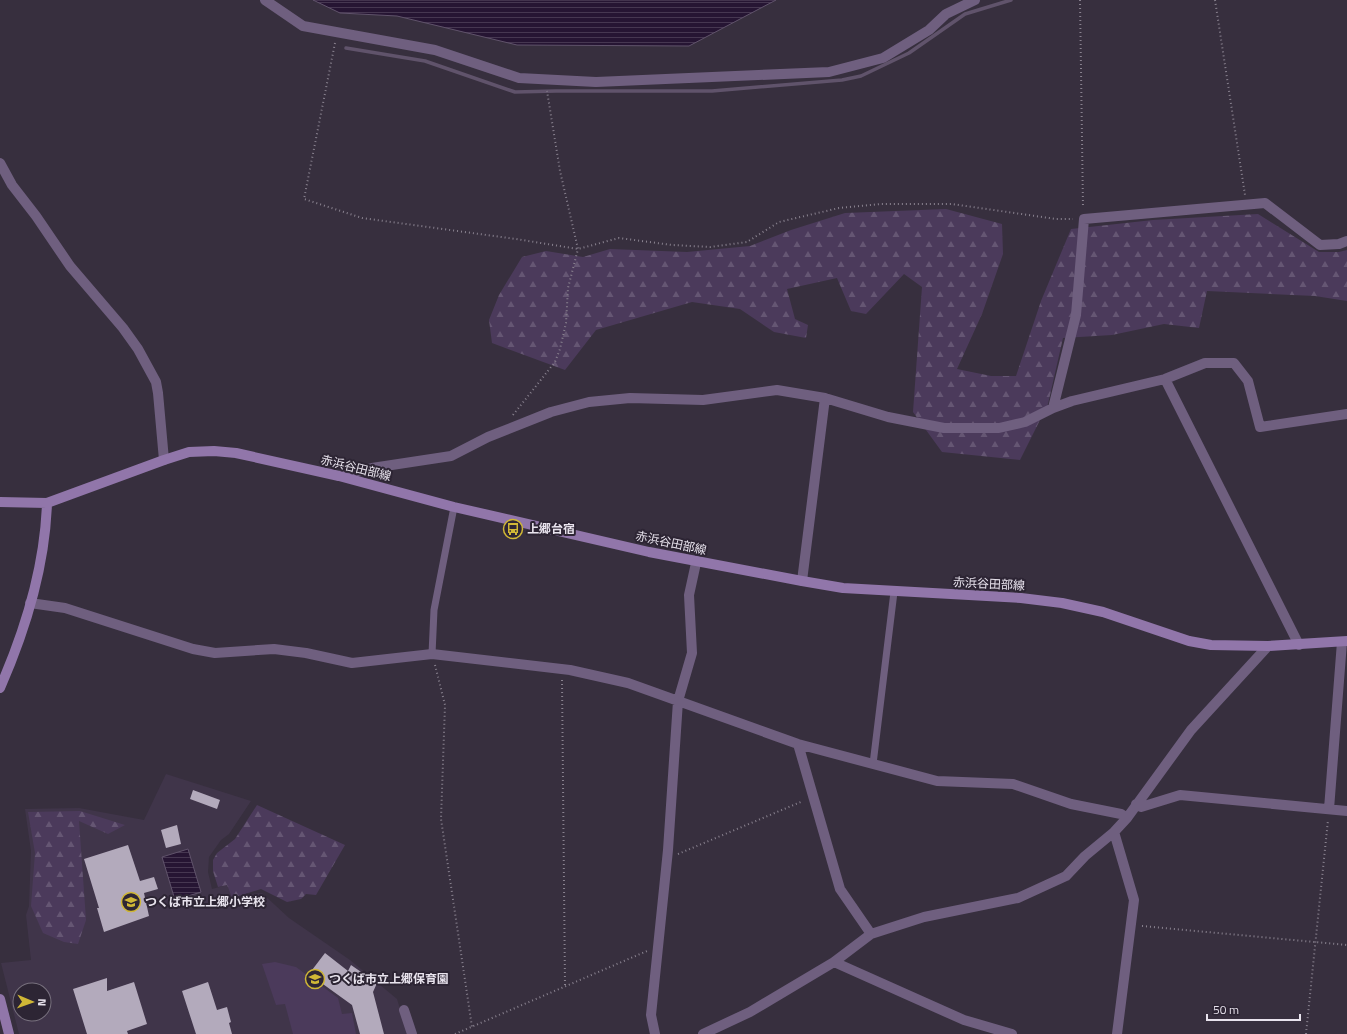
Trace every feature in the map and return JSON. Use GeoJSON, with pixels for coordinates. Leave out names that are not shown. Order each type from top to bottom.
{"type":"FeatureCollection","features":[{"type":"Feature","properties":{"kind":"main road","name":"赤浜谷田部線"},"geometry":{"type":"LineString","coordinates":[[0,502],[47,503],[190,452],[214,451],[236,453],[339,476],[454,507],[696,563],[843,588],[1021,598],[1062,603],[1102,612],[1189,640],[1211,645],[1268,646],[1344,642]]}},
{"type":"Feature","properties":{"kind":"main road"},"geometry":{"type":"LineString","coordinates":[[0,688],[2,674],[30,603],[38,568],[47,503]]}},
{"type":"Feature","properties":{"kind":"main road"},"geometry":{"type":"LineString","coordinates":[[0,999],[9,1034]]}},
{"type":"Feature","properties":{"kind":"street"},"geometry":{"type":"LineString","coordinates":[[265,0],[303,26],[436,50],[519,78],[596,82],[829,72],[883,58],[929,30],[946,14],[975,0]]}},
{"type":"Feature","properties":{"kind":"street"},"geometry":{"type":"LineString","coordinates":[[0,162],[12,184],[70,266],[124,328],[138,349],[157,388],[164,460]]}},
{"type":"Feature","properties":{"kind":"street"},"geometry":{"type":"LineString","coordinates":[[1053,408],[1076,315],[1084,219],[1246,203],[1265,203],[1320,245],[1339,244],[1347,241]]}},
{"type":"Feature","properties":{"kind":"street"},"geometry":{"type":"LineString","coordinates":[[339,476],[372,468],[451,456],[488,438],[551,412],[589,402],[630,398],[702,400],[777,390],[825,398],[888,417],[944,428],[999,428],[1026,422],[1053,408],[1072,401],[1165,379],[1205,363],[1234,363],[1248,381],[1260,427],[1347,414]]}},
{"type":"Feature","properties":{"kind":"street"},"geometry":{"type":"LineString","coordinates":[[1165,379],[1299,644]]}},
{"type":"Feature","properties":{"kind":"street"},"geometry":{"type":"LineString","coordinates":[[802,581],[825,398]]}},
{"type":"Feature","properties":{"kind":"street"},"geometry":{"type":"LineString","coordinates":[[655,1034],[651,1015],[667,859],[678,701],[692,653],[689,595],[696,563]]}},
{"type":"Feature","properties":{"kind":"street"},"geometry":{"type":"LineString","coordinates":[[30,603],[65,608],[193,649],[215,653],[274,649],[306,653],[352,663],[432,654],[562,669],[628,683],[798,744],[937,781],[1013,784],[1070,804],[1121,814],[1127,818]]}},
{"type":"Feature","properties":{"kind":"street"},"geometry":{"type":"LineString","coordinates":[[1329,809],[1344,642]]}},
{"type":"Feature","properties":{"kind":"street"},"geometry":{"type":"LineString","coordinates":[[704,1034],[750,1012],[834,962],[871,934],[924,917],[1018,898],[1066,876],[1085,856],[1114,832],[1127,818],[1191,730],[1268,646]]}},
{"type":"Feature","properties":{"kind":"street"},"geometry":{"type":"LineString","coordinates":[[798,744],[840,889],[871,934]]}},
{"type":"Feature","properties":{"kind":"street"},"geometry":{"type":"LineString","coordinates":[[1136,804],[1141,807],[1180,795],[1347,811]]}},
{"type":"Feature","properties":{"kind":"street"},"geometry":{"type":"LineString","coordinates":[[1114,832],[1134,900],[1116,1034]]}},
{"type":"Feature","properties":{"kind":"street"},"geometry":{"type":"LineString","coordinates":[[834,962],[964,1020],[1012,1034]]}},
{"type":"Feature","properties":{"kind":"street"},"geometry":{"type":"LineString","coordinates":[[404,1010],[412,1034]]}},
{"type":"Feature","properties":{"kind":"lane"},"geometry":{"type":"LineString","coordinates":[[432,654],[434,610],[454,507]]}},
{"type":"Feature","properties":{"kind":"lane"},"geometry":{"type":"LineString","coordinates":[[874,764],[894,592]]}},
{"type":"Feature","properties":{"kind":"path"},"geometry":{"type":"LineString","coordinates":[[337,32],[304,199],[362,218],[578,249],[619,238],[672,245],[710,247],[747,242],[779,222],[839,208],[880,204],[952,204],[1056,220],[1084,219],[1080,0]]}},
{"type":"Feature","properties":{"kind":"path"},"geometry":{"type":"LineString","coordinates":[[1216,0],[1246,203]]}},
{"type":"Feature","properties":{"kind":"path"},"geometry":{"type":"LineString","coordinates":[[511,417],[555,362],[560,349],[566,323],[568,288],[578,249],[560,172],[545,79]]}},
{"type":"Feature","properties":{"kind":"path"},"geometry":{"type":"LineString","coordinates":[[432,654],[445,705],[441,819],[472,1027]]}},
{"type":"Feature","properties":{"kind":"path"},"geometry":{"type":"LineString","coordinates":[[562,669],[566,986]]}},
{"type":"Feature","properties":{"kind":"path"},"geometry":{"type":"LineString","coordinates":[[667,859],[814,797]]}},
{"type":"Feature","properties":{"kind":"path"},"geometry":{"type":"LineString","coordinates":[[1306,1034],[1329,809]]}},
{"type":"Feature","properties":{"kind":"path"},"geometry":{"type":"LineString","coordinates":[[1130,925],[1347,945]]}},
{"type":"Feature","properties":{"kind":"path"},"geometry":{"type":"LineString","coordinates":[[455,1034],[659,946]]}},
{"type":"Feature","properties":{"kind":"shaded area"},"geometry":{"type":"Polygon","coordinates":[[[313,0],[776,0],[689,46],[517,45],[397,16],[340,13],[313,0]]]}},
{"type":"Feature","properties":{"kind":"shaded area","name":"つくば市立上郷小学校"},"geometry":{"type":"Polygon","coordinates":[[[166,774],[251,801],[229,834],[221,840],[209,857],[208,872],[212,889],[227,885],[236,908],[244,903],[240,895],[262,893],[289,918],[350,960],[397,999],[408,1034],[19,1034],[16,1022],[52,1022],[52,982],[12,982],[12,1006],[1,963],[31,960],[26,915],[29,906],[31,851],[25,809],[79,808],[144,820],[166,774]]]}},
{"type":"Feature","properties":{"kind":"shaded area"},"geometry":{"type":"Polygon","coordinates":[[[188,849],[201,892],[175,900],[162,857],[188,849]]]}},
{"type":"Feature","properties":{"kind":"green space"},"geometry":{"type":"Polygon","coordinates":[[[946,209],[1002,224],[1003,254],[982,314],[957,369],[991,376],[1016,376],[1041,301],[1071,229],[1153,220],[1258,214],[1319,252],[1339,252],[1347,250],[1347,301],[1315,296],[1207,291],[1199,328],[1164,324],[1112,335],[1063,338],[1048,404],[1020,460],[942,452],[913,412],[922,287],[904,274],[866,314],[851,311],[837,278],[787,289],[795,319],[808,325],[806,338],[774,332],[740,309],[692,302],[596,330],[565,370],[492,343],[489,320],[499,295],[522,257],[546,251],[583,257],[610,249],[687,252],[750,246],[791,230],[845,213],[946,209]]]}},
{"type":"Feature","properties":{"kind":"green space"},"geometry":{"type":"Polygon","coordinates":[[[257,805],[345,845],[316,895],[306,894],[301,899],[287,902],[261,889],[232,898],[227,885],[218,887],[213,871],[213,860],[217,853],[235,839],[257,805]]]}},
{"type":"Feature","properties":{"kind":"green space"},"geometry":{"type":"Polygon","coordinates":[[[80,811],[125,825],[108,834],[79,821],[86,920],[78,944],[64,942],[43,933],[31,906],[35,853],[28,812],[80,811]]]}},
{"type":"Feature","properties":{"kind":"green space"},"geometry":{"type":"Polygon","coordinates":[[[275,962],[296,967],[338,998],[342,1014],[352,1013],[356,1034],[293,1034],[285,1004],[276,1005],[262,964],[275,962]]]}},
{"type":"Feature","properties":{"kind":"building"},"geometry":{"type":"Polygon","coordinates":[[[193,790],[220,800],[217,809],[190,799],[193,790]]]}},
{"type":"Feature","properties":{"kind":"building"},"geometry":{"type":"Polygon","coordinates":[[[177,825],[181,844],[166,848],[161,830],[177,825]]]}},
{"type":"Feature","properties":{"kind":"building"},"geometry":{"type":"Polygon","coordinates":[[[128,845],[140,881],[154,877],[158,889],[144,893],[149,916],[104,932],[97,908],[99,908],[84,859],[128,845]]]}},
{"type":"Feature","properties":{"kind":"building"},"geometry":{"type":"Polygon","coordinates":[[[325,953],[348,971],[351,965],[377,983],[373,992],[384,1034],[360,1034],[352,1005],[309,974],[325,953]]]}},
{"type":"Feature","properties":{"kind":"building"},"geometry":{"type":"Polygon","coordinates":[[[107,978],[107,991],[134,982],[147,1024],[127,1031],[128,1034],[87,1034],[73,989],[107,978]]]}},
{"type":"Feature","properties":{"kind":"building"},"geometry":{"type":"Polygon","coordinates":[[[208,982],[217,1010],[227,1007],[231,1022],[229,1023],[232,1034],[196,1034],[182,991],[208,982]]]}},
{"type":"Feature","properties":{"kind":"waterway"},"geometry":{"type":"LineString","coordinates":[[346,48],[425,61],[515,92],[712,91],[842,80],[861,76],[909,53],[965,14],[1011,0]]}},
{"type":"Feature","properties":{"kind":"place","name":"上郷台宿"},"geometry":{"type":"Point","coordinates":[513,529]}},
{"type":"Feature","properties":{"kind":"place","name":"つくば市立上郷小学校"},"geometry":{"type":"Point","coordinates":[131,902]}},
{"type":"Feature","properties":{"kind":"place","name":"つくば市立上郷保育園"},"geometry":{"type":"Point","coordinates":[315,979]}}]}
